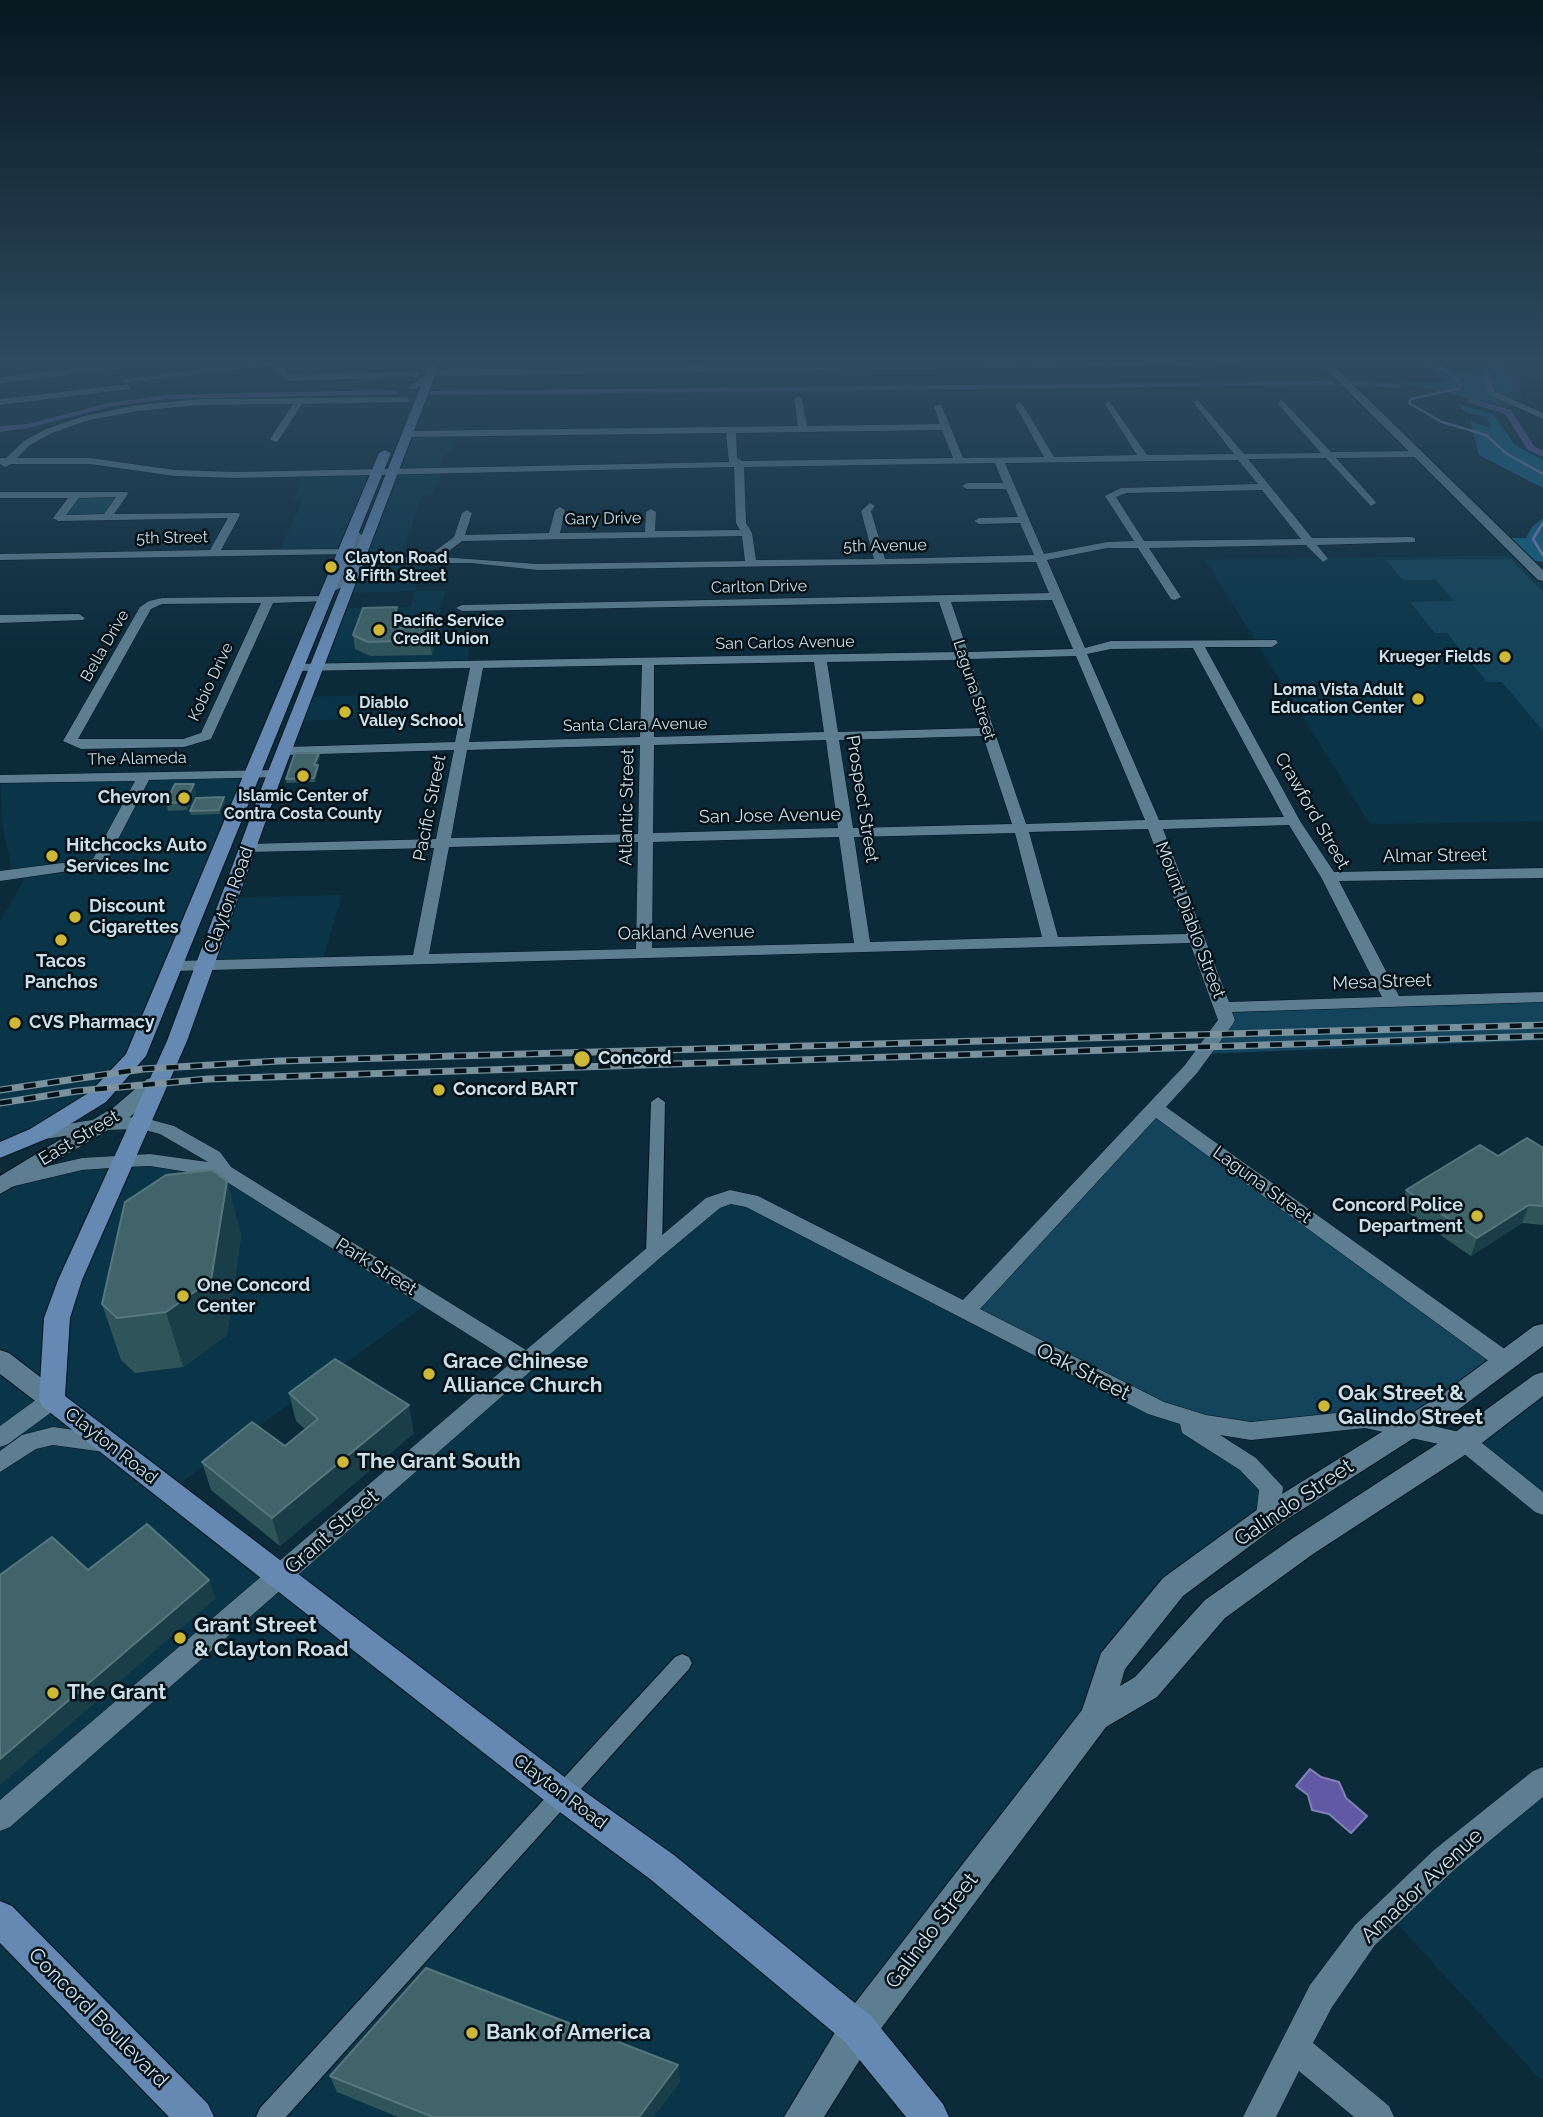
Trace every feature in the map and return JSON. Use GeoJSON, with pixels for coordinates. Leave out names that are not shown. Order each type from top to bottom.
{"type":"FeatureCollection","features":[{"type":"Feature","properties":{"kind":"main road","name":"Clayton Road"},"geometry":{"type":"LineString","coordinates":[[0,1151],[38,1134],[99,1097],[136,1056],[384,459]]}},
{"type":"Feature","properties":{"kind":"main road","name":"Clayton Road"},"geometry":{"type":"LineString","coordinates":[[393,459],[359,560],[275,774],[177,1041],[155,1084],[141,1123],[70,1280],[57,1318],[52,1400],[104,1443],[560,1793],[662,1867],[858,2029],[930,2117]]}},
{"type":"Feature","properties":{"kind":"main road"},"geometry":{"type":"LineString","coordinates":[[1421,459],[1543,577]]}},
{"type":"Feature","properties":{"kind":"main road","name":"East Street"},"geometry":{"type":"LineString","coordinates":[[3,1184],[104,1124],[155,1084]]}},
{"type":"Feature","properties":{"kind":"main road","name":"Galindo Street"},"geometry":{"type":"LineString","coordinates":[[803,2117],[858,2029],[1095,1717],[1112,1663],[1173,1587],[1268,1517],[1450,1402],[1543,1333]]}},
{"type":"Feature","properties":{"kind":"main road"},"geometry":{"type":"LineString","coordinates":[[0,1360],[52,1400]]}},
{"type":"Feature","properties":{"kind":"main road","name":"Galindo Street"},"geometry":{"type":"LineString","coordinates":[[1095,1717],[1146,1687],[1215,1609],[1303,1546],[1464,1441],[1543,1382]]}},
{"type":"Feature","properties":{"kind":"main road","name":"Concord Boulevard"},"geometry":{"type":"LineString","coordinates":[[0,1919],[195,2117]]}},
{"type":"Feature","properties":{"kind":"street"},"geometry":{"type":"LineString","coordinates":[[733,459],[739,464],[741,523],[747,533],[751,564]]}},
{"type":"Feature","properties":{"kind":"street"},"geometry":{"type":"LineString","coordinates":[[0,469],[4,461],[90,461],[194,475],[1107,459]]}},
{"type":"Feature","properties":{"kind":"street"},"geometry":{"type":"LineString","coordinates":[[1244,459],[1323,559]]}},
{"type":"Feature","properties":{"kind":"street"},"geometry":{"type":"LineString","coordinates":[[1331,459],[1371,503]]}},
{"type":"Feature","properties":{"kind":"street","name":"Mount Diablo Street"},"geometry":{"type":"LineString","coordinates":[[965,1312],[1155,1108],[1203,1054],[1227,1020],[1154,825],[999,460]]}},
{"type":"Feature","properties":{"kind":"street"},"geometry":{"type":"LineString","coordinates":[[967,486],[1010,486]]}},
{"type":"Feature","properties":{"kind":"street"},"geometry":{"type":"LineString","coordinates":[[1175,597],[1110,500],[1115,493],[1268,488]]}},
{"type":"Feature","properties":{"kind":"street"},"geometry":{"type":"LineString","coordinates":[[0,495],[123,494],[107,517]]}},
{"type":"Feature","properties":{"kind":"street"},"geometry":{"type":"LineString","coordinates":[[76,495],[58,518],[235,515],[214,553]]}},
{"type":"Feature","properties":{"kind":"street"},"geometry":{"type":"LineString","coordinates":[[870,506],[866,512],[880,561]]}},
{"type":"Feature","properties":{"kind":"street"},"geometry":{"type":"LineString","coordinates":[[554,536],[560,510]]}},
{"type":"Feature","properties":{"kind":"street"},"geometry":{"type":"LineString","coordinates":[[650,534],[651,512]]}},
{"type":"Feature","properties":{"kind":"street"},"geometry":{"type":"LineString","coordinates":[[430,560],[459,538],[467,513]]}},
{"type":"Feature","properties":{"kind":"street"},"geometry":{"type":"LineString","coordinates":[[979,521],[1025,520]]}},
{"type":"Feature","properties":{"kind":"street"},"geometry":{"type":"LineString","coordinates":[[353,530],[359,537],[351,555],[359,560]]}},
{"type":"Feature","properties":{"kind":"street","name":"Gary Drive"},"geometry":{"type":"LineString","coordinates":[[459,538],[747,533]]}},
{"type":"Feature","properties":{"kind":"street","name":"5th Avenue"},"geometry":{"type":"LineString","coordinates":[[359,560],[471,560],[538,567],[751,564],[1042,558],[1092,547],[1142,544],[1411,540]]}},
{"type":"Feature","properties":{"kind":"street","name":"5th Street"},"geometry":{"type":"LineString","coordinates":[[0,557],[344,551]]}},
{"type":"Feature","properties":{"kind":"street"},"geometry":{"type":"LineString","coordinates":[[326,595],[340,584],[348,565],[359,560]]}},
{"type":"Feature","properties":{"kind":"street","name":"Bella Drive"},"geometry":{"type":"LineString","coordinates":[[108,761],[81,745],[72,743],[69,738],[146,607],[162,601],[268,600],[326,595]]}},
{"type":"Feature","properties":{"kind":"street","name":"Carlton Drive"},"geometry":{"type":"LineString","coordinates":[[462,608],[1056,596]]}},
{"type":"Feature","properties":{"kind":"street","name":"Laguna Street"},"geometry":{"type":"LineString","coordinates":[[944,599],[1021,829],[1051,942]]}},
{"type":"Feature","properties":{"kind":"street","name":"Kobio Drive"},"geometry":{"type":"LineString","coordinates":[[108,761],[206,736],[268,600]]}},
{"type":"Feature","properties":{"kind":"street"},"geometry":{"type":"LineString","coordinates":[[0,619],[79,618]]}},
{"type":"Feature","properties":{"kind":"street","name":"San Carlos Avenue"},"geometry":{"type":"LineString","coordinates":[[298,667],[963,656],[1082,652],[1111,645],[1272,643]]}},
{"type":"Feature","properties":{"kind":"street","name":"Crawford Street"},"geometry":{"type":"LineString","coordinates":[[1197,644],[1293,821],[1329,877],[1391,1000]]}},
{"type":"Feature","properties":{"kind":"street","name":"Prospect Street"},"geometry":{"type":"LineString","coordinates":[[820,658],[863,947]]}},
{"type":"Feature","properties":{"kind":"street","name":"Atlantic Street"},"geometry":{"type":"LineString","coordinates":[[643,953],[648,661]]}},
{"type":"Feature","properties":{"kind":"street","name":"Pacific Street"},"geometry":{"type":"LineString","coordinates":[[420,959],[477,664]]}},
{"type":"Feature","properties":{"kind":"street","name":"Santa Clara Avenue"},"geometry":{"type":"LineString","coordinates":[[285,751],[987,732]]}},
{"type":"Feature","properties":{"kind":"street","name":"The Alameda"},"geometry":{"type":"LineString","coordinates":[[0,779],[108,761],[145,776],[275,774]]}},
{"type":"Feature","properties":{"kind":"street"},"geometry":{"type":"LineString","coordinates":[[0,876],[99,863],[145,776]]}},
{"type":"Feature","properties":{"kind":"street","name":"San Jose Avenue"},"geometry":{"type":"LineString","coordinates":[[247,848],[1293,821]]}},
{"type":"Feature","properties":{"kind":"street","name":"Almar Street"},"geometry":{"type":"LineString","coordinates":[[1329,877],[1543,873]]}},
{"type":"Feature","properties":{"kind":"street","name":"Oakland Avenue"},"geometry":{"type":"LineString","coordinates":[[175,966],[1198,938]]}},
{"type":"Feature","properties":{"kind":"street","name":"Mesa Street"},"geometry":{"type":"LineString","coordinates":[[1222,1007],[1543,997]]}},
{"type":"Feature","properties":{"kind":"street"},"geometry":{"type":"LineString","coordinates":[[654,1252],[658,1102]]}},
{"type":"Feature","properties":{"kind":"street","name":"Laguna Street"},"geometry":{"type":"LineString","coordinates":[[1155,1108],[1505,1361]]}},
{"type":"Feature","properties":{"kind":"street","name":"Park Street"},"geometry":{"type":"LineString","coordinates":[[38,1134],[104,1124],[141,1123],[167,1130],[213,1156],[224,1171],[528,1362]]}},
{"type":"Feature","properties":{"kind":"street","name":"Park Street"},"geometry":{"type":"LineString","coordinates":[[3,1184],[82,1164],[124,1161],[150,1160],[224,1171]]}},
{"type":"Feature","properties":{"kind":"street","name":"Grant Street"},"geometry":{"type":"LineString","coordinates":[[0,1818],[654,1252],[713,1203],[730,1197]]}},
{"type":"Feature","properties":{"kind":"street","name":"Oak Street"},"geometry":{"type":"LineString","coordinates":[[730,1197],[751,1201],[1156,1408],[1206,1424],[1251,1431],[1366,1419],[1464,1441]]}},
{"type":"Feature","properties":{"kind":"street"},"geometry":{"type":"LineString","coordinates":[[0,1438],[52,1400]]}},
{"type":"Feature","properties":{"kind":"street"},"geometry":{"type":"LineString","coordinates":[[1156,1408],[1212,1439],[1248,1464],[1270,1487],[1268,1517]]}},
{"type":"Feature","properties":{"kind":"street"},"geometry":{"type":"LineString","coordinates":[[0,1463],[30,1441],[54,1436],[104,1443]]}},
{"type":"Feature","properties":{"kind":"street"},"geometry":{"type":"LineString","coordinates":[[1464,1441],[1543,1505]]}},
{"type":"Feature","properties":{"kind":"street"},"geometry":{"type":"LineString","coordinates":[[269,2117],[560,1793],[682,1663]]}},
{"type":"Feature","properties":{"kind":"street","name":"Amador Avenue"},"geometry":{"type":"LineString","coordinates":[[1259,2117],[1297,2049],[1321,1996],[1365,1935],[1444,1860],[1542,1782]]}},
{"type":"Feature","properties":{"kind":"street"},"geometry":{"type":"LineString","coordinates":[[1297,2049],[1378,2117]]}},
{"type":"Feature","properties":{"kind":"shaded area"},"geometry":{"type":"Polygon","coordinates":[[[397,459],[443,459],[439,468],[444,468],[432,495],[422,495],[401,560],[424,560],[415,591],[446,591],[434,629],[471,628],[467,665],[318,667],[341,608],[411,607],[414,591],[346,593],[397,459]]]}},
{"type":"Feature","properties":{"kind":"shaded area"},"geometry":{"type":"Polygon","coordinates":[[[1486,459],[1541,459],[1543,460],[1543,488],[1486,459]]]}},
{"type":"Feature","properties":{"kind":"shaded area"},"geometry":{"type":"Polygon","coordinates":[[[377,472],[344,551],[279,552],[303,500],[294,499],[303,474],[377,472]]]}},
{"type":"Feature","properties":{"kind":"shaded area"},"geometry":{"type":"Polygon","coordinates":[[[123,494],[107,517],[58,518],[76,495],[123,494]]]}},
{"type":"Feature","properties":{"kind":"shaded area"},"geometry":{"type":"Polygon","coordinates":[[[1543,518],[1543,562],[1525,559],[1502,538],[1526,538],[1532,527],[1543,518]]]}},
{"type":"Feature","properties":{"kind":"shaded area","name":"Loma Vista Adult Education Center"},"geometry":{"type":"Polygon","coordinates":[[[1521,555],[1543,577],[1543,821],[1370,824],[1205,560],[1521,555]]]}},
{"type":"Feature","properties":{"kind":"shaded area","name":"Krueger Fields"},"geometry":{"type":"Polygon","coordinates":[[[1511,559],[1543,592],[1543,731],[1502,682],[1487,682],[1447,633],[1435,633],[1410,602],[1454,601],[1436,580],[1403,580],[1386,560],[1511,559]]]}},
{"type":"Feature","properties":{"kind":"shaded area","name":"Diablo Valley School"},"geometry":{"type":"Polygon","coordinates":[[[372,695],[369,707],[391,706],[388,721],[362,721],[362,718],[297,721],[306,697],[372,695]]]}},
{"type":"Feature","properties":{"kind":"shaded area"},"geometry":{"type":"Polygon","coordinates":[[[253,774],[117,1079],[0,1151],[0,922],[28,873],[13,874],[3,828],[0,779],[253,774]]]}},
{"type":"Feature","properties":{"kind":"shaded area"},"geometry":{"type":"Polygon","coordinates":[[[342,895],[322,962],[205,965],[230,898],[342,895]]]}},
{"type":"Feature","properties":{"kind":"shaded area"},"geometry":{"type":"Polygon","coordinates":[[[1543,997],[1543,1040],[1203,1054],[1227,1020],[1222,1007],[1543,997]]]}},
{"type":"Feature","properties":{"kind":"shaded area"},"geometry":{"type":"Polygon","coordinates":[[[1155,1108],[1505,1361],[1407,1428],[1206,1424],[965,1312],[1155,1108]]]}},
{"type":"Feature","properties":{"kind":"shaded area"},"geometry":{"type":"Polygon","coordinates":[[[124,1161],[224,1171],[431,1301],[169,1491],[280,1577],[730,1197],[1212,1439],[1271,1487],[1268,1517],[1173,1587],[1095,1717],[802,2117],[0,2117],[0,1186],[124,1161]]]}},
{"type":"Feature","properties":{"kind":"shaded area"},"geometry":{"type":"Polygon","coordinates":[[[1543,1382],[1543,1505],[1464,1441],[1543,1382]]]}},
{"type":"Feature","properties":{"kind":"shaded area"},"geometry":{"type":"Polygon","coordinates":[[[1310,1769],[1321,1777],[1339,1782],[1346,1798],[1367,1816],[1351,1833],[1329,1814],[1312,1810],[1308,1795],[1296,1786],[1310,1769]]]}},
{"type":"Feature","properties":{"kind":"shaded area"},"geometry":{"type":"Polygon","coordinates":[[[1543,1783],[1543,2078],[1541,2080],[1388,1914],[1543,1783]]]}},
{"type":"Feature","properties":{"kind":"building"},"geometry":{"type":"Polygon","coordinates":[[[397,607],[391,628],[434,627],[430,640],[368,642],[353,635],[363,608],[397,607]]]}},
{"type":"Feature","properties":{"kind":"building","name":"Islamic Center of Contra Costa County"},"geometry":{"type":"Polygon","coordinates":[[[295,753],[319,753],[314,765],[318,765],[314,778],[286,779],[295,753]]]}},
{"type":"Feature","properties":{"kind":"building"},"geometry":{"type":"Polygon","coordinates":[[[175,784],[194,784],[185,802],[166,803],[175,784]]]}},
{"type":"Feature","properties":{"kind":"building","name":"Chevron"},"geometry":{"type":"Polygon","coordinates":[[[224,797],[219,810],[190,811],[196,798],[224,797]]]}},
{"type":"Feature","properties":{"kind":"building","name":"Concord Police Department"},"geometry":{"type":"Polygon","coordinates":[[[1527,1138],[1543,1148],[1543,1206],[1529,1205],[1477,1238],[1406,1190],[1480,1145],[1498,1156],[1527,1138]]]}},
{"type":"Feature","properties":{"kind":"building"},"geometry":{"type":"Polygon","coordinates":[[[212,1170],[227,1181],[211,1280],[166,1312],[117,1318],[102,1304],[125,1202],[166,1175],[212,1170]]]}},
{"type":"Feature","properties":{"kind":"building"},"geometry":{"type":"Polygon","coordinates":[[[335,1359],[409,1405],[272,1518],[202,1462],[252,1422],[285,1446],[318,1419],[289,1393],[335,1359]]]}},
{"type":"Feature","properties":{"kind":"building","name":"The Grant"},"geometry":{"type":"Polygon","coordinates":[[[147,1524],[209,1580],[0,1759],[0,1575],[52,1537],[88,1570],[147,1524]]]}},
{"type":"Feature","properties":{"kind":"building","name":"Bank of America"},"geometry":{"type":"Polygon","coordinates":[[[426,1968],[678,2065],[639,2117],[433,2117],[330,2076],[426,1968]]]}},
{"type":"Feature","properties":{"kind":"waterway"},"geometry":{"type":"LineString","coordinates":[[1516,459],[1543,474]]}},
{"type":"Feature","properties":{"kind":"waterway"},"geometry":{"type":"LineString","coordinates":[[1543,523],[1533,539],[1543,555]]}},
{"type":"Feature","properties":{"kind":"railway"},"geometry":{"type":"LineString","coordinates":[[0,1090],[143,1069],[279,1061],[1543,1025]]}},
{"type":"Feature","properties":{"kind":"railway"},"geometry":{"type":"LineString","coordinates":[[0,1103],[77,1091],[208,1079],[1543,1036]]}},
{"type":"Feature","properties":{"kind":"place","name":"Clayton Road & Fifth Street"},"geometry":{"type":"Point","coordinates":[331,567]}},
{"type":"Feature","properties":{"kind":"place","name":"Pacific Service Credit Union"},"geometry":{"type":"Point","coordinates":[379,630]}},
{"type":"Feature","properties":{"kind":"place","name":"Krueger Fields"},"geometry":{"type":"Point","coordinates":[1505,657]}},
{"type":"Feature","properties":{"kind":"place","name":"Loma Vista Adult Education Center"},"geometry":{"type":"Point","coordinates":[1418,699]}},
{"type":"Feature","properties":{"kind":"place","name":"Diablo Valley School"},"geometry":{"type":"Point","coordinates":[345,712]}},
{"type":"Feature","properties":{"kind":"place","name":"Islamic Center of Contra Costa County"},"geometry":{"type":"Point","coordinates":[303,776]}},
{"type":"Feature","properties":{"kind":"place","name":"Chevron"},"geometry":{"type":"Point","coordinates":[184,798]}},
{"type":"Feature","properties":{"kind":"place","name":"Hitchcocks Auto Services Inc"},"geometry":{"type":"Point","coordinates":[52,856]}},
{"type":"Feature","properties":{"kind":"place","name":"Discount Cigarettes"},"geometry":{"type":"Point","coordinates":[75,917]}},
{"type":"Feature","properties":{"kind":"place","name":"Tacos Panchos"},"geometry":{"type":"Point","coordinates":[61,940]}},
{"type":"Feature","properties":{"kind":"place","name":"CVS Pharmacy"},"geometry":{"type":"Point","coordinates":[15,1023]}},
{"type":"Feature","properties":{"kind":"place","name":"Concord"},"geometry":{"type":"Point","coordinates":[582,1059]}},
{"type":"Feature","properties":{"kind":"place","name":"Concord BART"},"geometry":{"type":"Point","coordinates":[439,1090]}},
{"type":"Feature","properties":{"kind":"place","name":"Concord Police Department"},"geometry":{"type":"Point","coordinates":[1477,1216]}},
{"type":"Feature","properties":{"kind":"place","name":"One Concord Center"},"geometry":{"type":"Point","coordinates":[183,1296]}},
{"type":"Feature","properties":{"kind":"place","name":"Grace Chinese Alliance Church"},"geometry":{"type":"Point","coordinates":[429,1374]}},
{"type":"Feature","properties":{"kind":"place","name":"Oak Street & Galindo Street"},"geometry":{"type":"Point","coordinates":[1324,1406]}},
{"type":"Feature","properties":{"kind":"place","name":"The Grant South"},"geometry":{"type":"Point","coordinates":[343,1462]}},
{"type":"Feature","properties":{"kind":"place","name":"Grant Street & Clayton Road"},"geometry":{"type":"Point","coordinates":[180,1638]}},
{"type":"Feature","properties":{"kind":"place","name":"The Grant"},"geometry":{"type":"Point","coordinates":[53,1693]}},
{"type":"Feature","properties":{"kind":"place","name":"Bank of America"},"geometry":{"type":"Point","coordinates":[472,2033]}}]}
